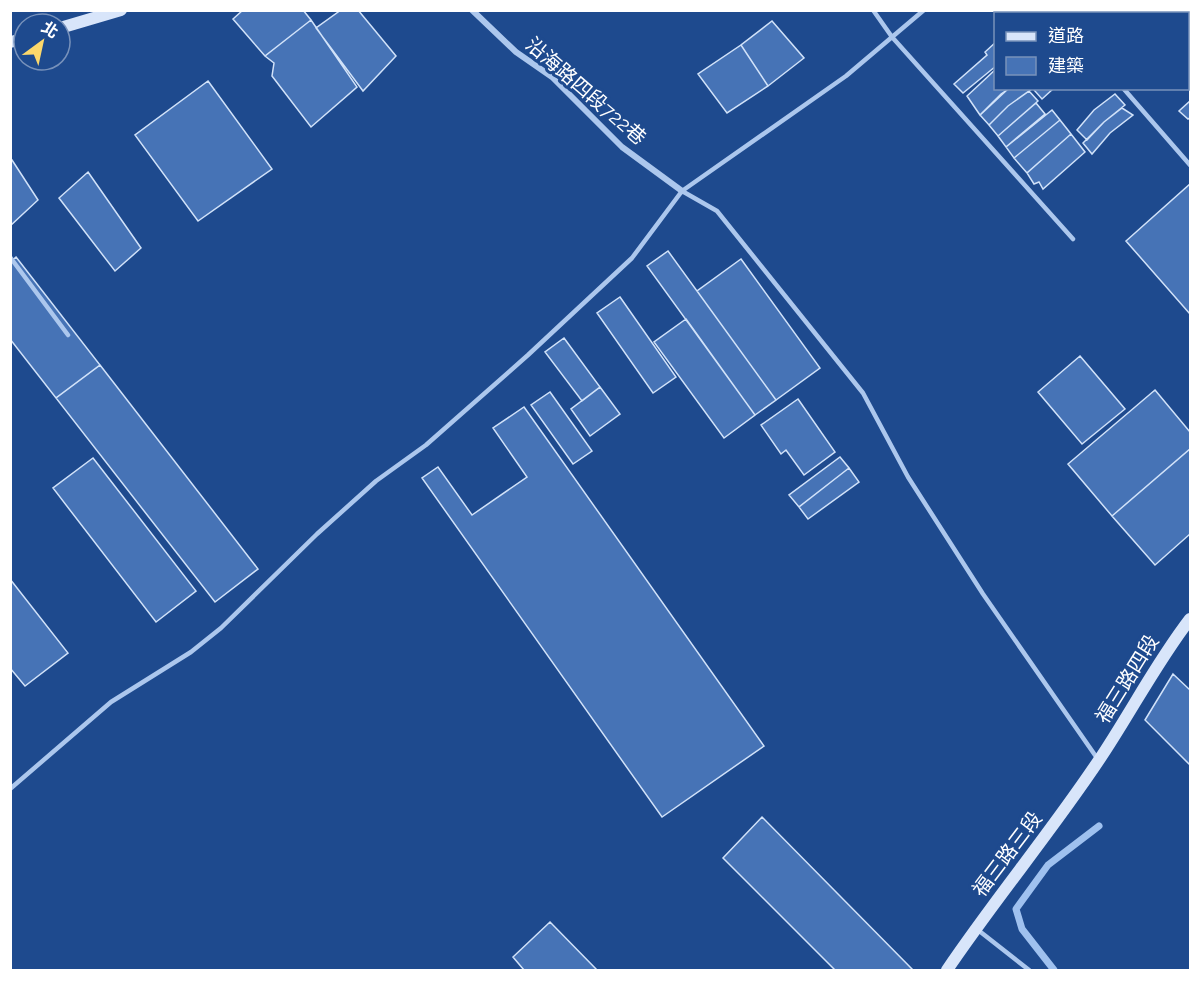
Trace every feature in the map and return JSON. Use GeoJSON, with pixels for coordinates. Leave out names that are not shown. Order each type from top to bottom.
{"type":"FeatureCollection","features":[{"type":"Feature","properties":{"kind":"street"},"geometry":{"type":"LineString","coordinates":[[72,24],[121,10]]}},
{"type":"Feature","properties":{"kind":"street","name":"沿海路四段722巷"},"geometry":{"type":"LineString","coordinates":[[472,10],[516,52],[552,77],[622,147],[682,191]]}},
{"type":"Feature","properties":{"kind":"street","name":"福三路四段"},"geometry":{"type":"LineString","coordinates":[[1099,761],[1175,639],[1191,619]]}},
{"type":"Feature","properties":{"kind":"street","name":"福三路三段"},"geometry":{"type":"LineString","coordinates":[[947,970],[975,928],[1099,761]]}},
{"type":"Feature","properties":{"kind":"lane"},"geometry":{"type":"LineString","coordinates":[[873,10],[892,37],[1073,239]]}},
{"type":"Feature","properties":{"kind":"lane"},"geometry":{"type":"LineString","coordinates":[[10,789],[111,702],[191,652],[220,628],[376,481],[426,445],[511,370],[632,258],[682,191],[846,76],[924,10]]}},
{"type":"Feature","properties":{"kind":"lane"},"geometry":{"type":"LineString","coordinates":[[1125,90],[1191,165]]}},
{"type":"Feature","properties":{"kind":"lane"},"geometry":{"type":"LineString","coordinates":[[682,191],[717,211],[863,393],[908,477],[976,585],[1099,761]]}},
{"type":"Feature","properties":{"kind":"lane"},"geometry":{"type":"LineString","coordinates":[[10,257],[68,335]]}},
{"type":"Feature","properties":{"kind":"lane"},"geometry":{"type":"LineString","coordinates":[[975,928],[1029,970]]}},
{"type":"Feature","properties":{"kind":"building"},"geometry":{"type":"Polygon","coordinates":[[[243,10],[303,10],[311,20],[265,56],[233,19],[243,10]]]}},
{"type":"Feature","properties":{"kind":"building"},"geometry":{"type":"Polygon","coordinates":[[[341,10],[358,10],[396,56],[363,91],[316,28],[341,10]]]}},
{"type":"Feature","properties":{"kind":"building"},"geometry":{"type":"Polygon","coordinates":[[[1070,10],[1128,10],[1126,12],[1071,12],[1070,10]]]}},
{"type":"Feature","properties":{"kind":"building"},"geometry":{"type":"Polygon","coordinates":[[[1166,10],[1190,10],[1190,22],[1189,24],[1189,12],[1164,12],[1166,10]]]}},
{"type":"Feature","properties":{"kind":"building"},"geometry":{"type":"Polygon","coordinates":[[[311,20],[357,87],[311,127],[272,76],[274,63],[265,56],[311,20]]]}},
{"type":"Feature","properties":{"kind":"building"},"geometry":{"type":"Polygon","coordinates":[[[772,21],[804,58],[768,86],[741,45],[772,21]]]}},
{"type":"Feature","properties":{"kind":"building"},"geometry":{"type":"Polygon","coordinates":[[[994,44],[994,68],[963,93],[954,84],[987,55],[985,52],[994,44]]]}},
{"type":"Feature","properties":{"kind":"building"},"geometry":{"type":"Polygon","coordinates":[[[741,45],[768,86],[727,113],[698,74],[741,45]]]}},
{"type":"Feature","properties":{"kind":"building"},"geometry":{"type":"Polygon","coordinates":[[[994,71],[994,90],[1007,90],[980,115],[967,96],[994,71]]]}},
{"type":"Feature","properties":{"kind":"building"},"geometry":{"type":"Polygon","coordinates":[[[208,81],[272,169],[198,221],[135,135],[208,81]]]}},
{"type":"Feature","properties":{"kind":"building"},"geometry":{"type":"Polygon","coordinates":[[[1007,90],[1031,90],[1008,106],[989,125],[980,115],[1007,90]]]}},
{"type":"Feature","properties":{"kind":"building"},"geometry":{"type":"Polygon","coordinates":[[[1034,90],[1052,90],[1042,99],[1034,90]]]}},
{"type":"Feature","properties":{"kind":"building"},"geometry":{"type":"Polygon","coordinates":[[[1029,91],[1038,101],[998,136],[989,125],[1008,106],[1029,91]]]}},
{"type":"Feature","properties":{"kind":"building"},"geometry":{"type":"Polygon","coordinates":[[[1115,94],[1125,105],[1087,140],[1077,130],[1094,110],[1115,94]]]}},
{"type":"Feature","properties":{"kind":"building"},"geometry":{"type":"Polygon","coordinates":[[[1190,101],[1190,118],[1188,119],[1179,111],[1190,101]]]}},
{"type":"Feature","properties":{"kind":"building"},"geometry":{"type":"Polygon","coordinates":[[[1036,103],[1045,114],[1006,147],[998,136],[1036,103]]]}},
{"type":"Feature","properties":{"kind":"building"},"geometry":{"type":"Polygon","coordinates":[[[1122,108],[1133,115],[1110,133],[1092,154],[1083,143],[1122,108]]]}},
{"type":"Feature","properties":{"kind":"building"},"geometry":{"type":"Polygon","coordinates":[[[1052,110],[1060,120],[1014,158],[1006,147],[1052,110]]]}},
{"type":"Feature","properties":{"kind":"building"},"geometry":{"type":"Polygon","coordinates":[[[1060,120],[1071,134],[1027,173],[1014,158],[1060,120]]]}},
{"type":"Feature","properties":{"kind":"building"},"geometry":{"type":"Polygon","coordinates":[[[1071,134],[1085,152],[1043,189],[1039,182],[1034,184],[1027,173],[1071,134]]]}},
{"type":"Feature","properties":{"kind":"building"},"geometry":{"type":"Polygon","coordinates":[[[12,160],[38,200],[10,226],[10,161],[12,160]]]}},
{"type":"Feature","properties":{"kind":"building"},"geometry":{"type":"Polygon","coordinates":[[[88,172],[141,248],[115,271],[59,198],[88,172]]]}},
{"type":"Feature","properties":{"kind":"building"},"geometry":{"type":"Polygon","coordinates":[[[1190,184],[1190,314],[1126,241],[1190,184]]]}},
{"type":"Feature","properties":{"kind":"building"},"geometry":{"type":"Polygon","coordinates":[[[668,251],[776,400],[755,415],[647,266],[668,251]]]}},
{"type":"Feature","properties":{"kind":"building"},"geometry":{"type":"Polygon","coordinates":[[[16,257],[100,365],[56,398],[10,339],[10,262],[16,257]]]}},
{"type":"Feature","properties":{"kind":"building"},"geometry":{"type":"Polygon","coordinates":[[[741,259],[820,368],[776,400],[697,291],[741,259]]]}},
{"type":"Feature","properties":{"kind":"building"},"geometry":{"type":"Polygon","coordinates":[[[620,297],[676,377],[653,393],[597,313],[620,297]]]}},
{"type":"Feature","properties":{"kind":"building"},"geometry":{"type":"Polygon","coordinates":[[[686,319],[755,415],[724,438],[654,342],[686,319]]]}},
{"type":"Feature","properties":{"kind":"building"},"geometry":{"type":"Polygon","coordinates":[[[564,338],[600,387],[582,401],[545,352],[564,338]]]}},
{"type":"Feature","properties":{"kind":"building"},"geometry":{"type":"Polygon","coordinates":[[[1080,356],[1125,409],[1082,444],[1038,392],[1080,356]]]}},
{"type":"Feature","properties":{"kind":"building"},"geometry":{"type":"Polygon","coordinates":[[[100,365],[258,569],[215,602],[56,398],[100,365]]]}},
{"type":"Feature","properties":{"kind":"building"},"geometry":{"type":"Polygon","coordinates":[[[600,387],[620,414],[590,436],[571,409],[600,387]]]}},
{"type":"Feature","properties":{"kind":"building"},"geometry":{"type":"Polygon","coordinates":[[[1155,390],[1190,432],[1190,449],[1112,516],[1068,464],[1155,390]]]}},
{"type":"Feature","properties":{"kind":"building"},"geometry":{"type":"Polygon","coordinates":[[[550,392],[592,451],[573,464],[531,405],[550,392]]]}},
{"type":"Feature","properties":{"kind":"building"},"geometry":{"type":"Polygon","coordinates":[[[798,399],[835,452],[804,475],[786,450],[781,454],[761,425],[798,399]]]}},
{"type":"Feature","properties":{"kind":"building"},"geometry":{"type":"Polygon","coordinates":[[[524,407],[764,746],[662,817],[422,478],[438,467],[472,515],[527,477],[493,428],[524,407]]]}},
{"type":"Feature","properties":{"kind":"building"},"geometry":{"type":"Polygon","coordinates":[[[1190,449],[1190,534],[1155,565],[1112,516],[1190,449]]]}},
{"type":"Feature","properties":{"kind":"building"},"geometry":{"type":"Polygon","coordinates":[[[840,457],[849,468],[799,507],[789,495],[840,457]]]}},
{"type":"Feature","properties":{"kind":"building"},"geometry":{"type":"Polygon","coordinates":[[[93,458],[196,591],[156,622],[53,488],[93,458]]]}},
{"type":"Feature","properties":{"kind":"building"},"geometry":{"type":"Polygon","coordinates":[[[849,468],[859,482],[808,519],[799,507],[849,468]]]}},
{"type":"Feature","properties":{"kind":"building"},"geometry":{"type":"Polygon","coordinates":[[[10,579],[68,653],[25,686],[10,668],[10,579]]]}},
{"type":"Feature","properties":{"kind":"building"},"geometry":{"type":"Polygon","coordinates":[[[1173,674],[1190,690],[1190,765],[1145,720],[1173,674]]]}},
{"type":"Feature","properties":{"kind":"building"},"geometry":{"type":"Polygon","coordinates":[[[762,817],[913,970],[835,970],[723,858],[762,817]]]}},
{"type":"Feature","properties":{"kind":"building"},"geometry":{"type":"Polygon","coordinates":[[[550,922],[597,970],[524,970],[513,957],[550,922]]]}},
{"type":"Feature","properties":{"kind":"waterway"},"geometry":{"type":"LineString","coordinates":[[1054,970],[1022,929],[1016,909],[1048,865],[1099,826]]}}]}
